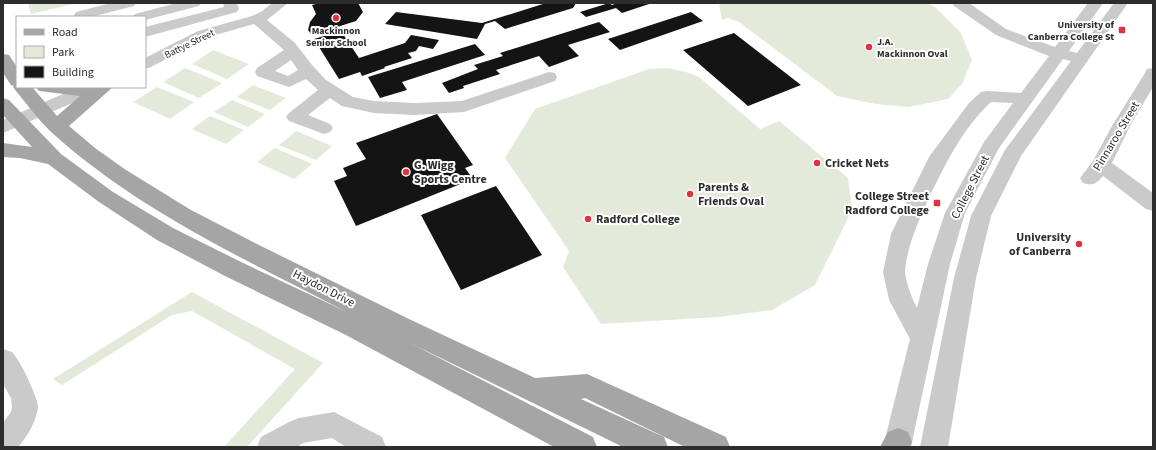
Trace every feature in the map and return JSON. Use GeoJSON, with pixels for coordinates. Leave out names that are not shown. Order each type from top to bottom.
{"type":"FeatureCollection","features":[{"type":"Feature","properties":{"kind":"main road","name":"Haydon Drive"},"geometry":{"type":"LineString","coordinates":[[3,59],[16,79]]}},
{"type":"Feature","properties":{"kind":"main road","name":"Haydon Drive"},"geometry":{"type":"LineString","coordinates":[[23,88],[57,127],[100,163],[159,203],[366,310],[654,447]]}},
{"type":"Feature","properties":{"kind":"main road"},"geometry":{"type":"LineString","coordinates":[[67,88],[89,89]]}},
{"type":"Feature","properties":{"kind":"main road"},"geometry":{"type":"LineString","coordinates":[[57,127],[73,111],[103,88]]}},
{"type":"Feature","properties":{"kind":"main road","name":"Haydon Drive"},"geometry":{"type":"LineString","coordinates":[[3,104],[11,124],[54,159],[106,197],[165,234],[233,269],[353,326],[583,447]]}},
{"type":"Feature","properties":{"kind":"main road"},"geometry":{"type":"LineString","coordinates":[[3,150],[20,151],[54,159]]}},
{"type":"Feature","properties":{"kind":"main road"},"geometry":{"type":"LineString","coordinates":[[534,390],[587,386],[716,447]]}},
{"type":"Feature","properties":{"kind":"main road"},"geometry":{"type":"LineString","coordinates":[[621,432],[664,432],[696,447]]}},
{"type":"Feature","properties":{"kind":"street"},"geometry":{"type":"LineString","coordinates":[[81,16],[129,3]]}},
{"type":"Feature","properties":{"kind":"street"},"geometry":{"type":"LineString","coordinates":[[143,16],[176,5],[194,3]]}},
{"type":"Feature","properties":{"kind":"street"},"geometry":{"type":"LineString","coordinates":[[146,32],[232,9],[230,3]]}},
{"type":"Feature","properties":{"kind":"street","name":"Battye Street"},"geometry":{"type":"LineString","coordinates":[[146,63],[203,34],[257,19],[266,15],[281,3]]}},
{"type":"Feature","properties":{"kind":"street"},"geometry":{"type":"LineString","coordinates":[[959,3],[1001,32],[1064,46]]}},
{"type":"Feature","properties":{"kind":"street","name":"College Street"},"geometry":{"type":"LineString","coordinates":[[896,445],[939,264],[955,213],[991,146],[1096,3]]}},
{"type":"Feature","properties":{"kind":"street","name":"College Street"},"geometry":{"type":"LineString","coordinates":[[934,447],[965,278],[981,216],[1022,140],[1121,3]]}},
{"type":"Feature","properties":{"kind":"street"},"geometry":{"type":"LineString","coordinates":[[257,19],[289,46],[320,84],[348,102],[374,107],[415,109],[464,106],[549,77]]}},
{"type":"Feature","properties":{"kind":"street"},"geometry":{"type":"LineString","coordinates":[[982,20],[1064,46],[1082,57]]}},
{"type":"Feature","properties":{"kind":"street"},"geometry":{"type":"LineString","coordinates":[[293,51],[263,72],[289,82],[308,71]]}},
{"type":"Feature","properties":{"kind":"street","name":"Pinnaroo Street"},"geometry":{"type":"LineString","coordinates":[[1152,202],[1096,171],[1153,73]]}},
{"type":"Feature","properties":{"kind":"street"},"geometry":{"type":"LineString","coordinates":[[11,124],[89,89]]}},
{"type":"Feature","properties":{"kind":"street"},"geometry":{"type":"LineString","coordinates":[[324,128],[295,117],[329,90]]}},
{"type":"Feature","properties":{"kind":"street"},"geometry":{"type":"LineString","coordinates":[[921,337],[901,300],[894,272],[902,234],[939,157],[975,107],[987,96],[1025,99]]}},
{"type":"Feature","properties":{"kind":"street"},"geometry":{"type":"LineString","coordinates":[[3,360],[26,403],[25,411],[20,422],[3,443]]}},
{"type":"Feature","properties":{"kind":"street"},"geometry":{"type":"LineString","coordinates":[[271,447],[299,431],[334,425],[372,447]]}},
{"type":"Feature","properties":{"kind":"green space"},"geometry":{"type":"Polygon","coordinates":[[[28,3],[77,3],[31,14],[28,3]]]}},
{"type":"Feature","properties":{"kind":"green space","name":"J.A. Mackinnon Oval"},"geometry":{"type":"Polygon","coordinates":[[[719,3],[928,3],[936,8],[961,33],[972,60],[962,84],[948,99],[909,107],[876,104],[837,96],[739,22],[728,18],[722,20],[719,3]]]}},
{"type":"Feature","properties":{"kind":"green space"},"geometry":{"type":"Polygon","coordinates":[[[213,50],[249,64],[227,79],[192,64],[213,50]]]}},
{"type":"Feature","properties":{"kind":"green space"},"geometry":{"type":"Polygon","coordinates":[[[185,68],[222,83],[199,98],[163,82],[185,68]]]}},
{"type":"Feature","properties":{"kind":"green space","name":"Parents & Friends Oval"},"geometry":{"type":"Polygon","coordinates":[[[667,68],[686,72],[699,77],[760,129],[779,121],[848,178],[852,210],[815,285],[772,310],[719,317],[601,324],[563,267],[569,251],[505,158],[535,109],[649,69],[667,68]]]}},
{"type":"Feature","properties":{"kind":"green space"},"geometry":{"type":"Polygon","coordinates":[[[253,85],[286,98],[270,110],[237,97],[253,85]]]}},
{"type":"Feature","properties":{"kind":"green space"},"geometry":{"type":"Polygon","coordinates":[[[157,87],[194,102],[170,119],[133,102],[157,87]]]}},
{"type":"Feature","properties":{"kind":"green space"},"geometry":{"type":"Polygon","coordinates":[[[232,100],[265,114],[248,127],[214,112],[232,100]]]}},
{"type":"Feature","properties":{"kind":"green space"},"geometry":{"type":"Polygon","coordinates":[[[210,116],[244,130],[226,144],[192,129],[210,116]]]}},
{"type":"Feature","properties":{"kind":"green space"},"geometry":{"type":"Polygon","coordinates":[[[296,131],[332,146],[316,160],[279,145],[296,131]]]}},
{"type":"Feature","properties":{"kind":"green space"},"geometry":{"type":"Polygon","coordinates":[[[275,148],[312,164],[294,179],[257,162],[275,148]]]}},
{"type":"Feature","properties":{"kind":"green space"},"geometry":{"type":"Polygon","coordinates":[[[192,292],[323,363],[247,447],[224,447],[295,369],[192,311],[172,315],[62,385],[53,379],[192,292]]]}},
{"type":"Feature","properties":{"kind":"building","name":"Mackinnon Senior School"},"geometry":{"type":"Polygon","coordinates":[[[320,3],[358,3],[363,12],[356,21],[312,35],[308,30],[310,22],[316,14],[312,5],[320,3]]]}},
{"type":"Feature","properties":{"kind":"building"},"geometry":{"type":"Polygon","coordinates":[[[546,3],[576,3],[573,8],[505,29],[495,21],[485,24],[477,39],[385,24],[396,12],[482,23],[546,3]]]}},
{"type":"Feature","properties":{"kind":"building"},"geometry":{"type":"Polygon","coordinates":[[[609,3],[612,5],[617,3],[652,3],[622,13],[616,8],[586,17],[580,12],[609,3]]]}},
{"type":"Feature","properties":{"kind":"building"},"geometry":{"type":"Polygon","coordinates":[[[691,12],[703,21],[620,50],[608,39],[691,12]]]}},
{"type":"Feature","properties":{"kind":"building"},"geometry":{"type":"Polygon","coordinates":[[[599,22],[610,32],[568,45],[579,56],[549,67],[539,56],[496,70],[500,74],[463,86],[464,88],[449,93],[442,83],[478,69],[474,65],[503,56],[500,53],[599,22]]]}},
{"type":"Feature","properties":{"kind":"building"},"geometry":{"type":"Polygon","coordinates":[[[341,31],[359,58],[405,43],[411,35],[439,40],[433,49],[419,46],[416,51],[408,53],[412,58],[362,76],[360,72],[339,79],[314,39],[341,31]]]}},
{"type":"Feature","properties":{"kind":"building"},"geometry":{"type":"Polygon","coordinates":[[[734,33],[801,85],[748,106],[683,50],[734,33]]]}},
{"type":"Feature","properties":{"kind":"building"},"geometry":{"type":"Polygon","coordinates":[[[475,44],[485,55],[402,82],[407,90],[380,98],[368,77],[475,44]]]}},
{"type":"Feature","properties":{"kind":"building","name":"G. Wigg Sports Centre"},"geometry":{"type":"Polygon","coordinates":[[[437,114],[473,165],[465,168],[473,179],[356,226],[334,181],[347,176],[343,168],[366,159],[356,143],[437,114]]]}},
{"type":"Feature","properties":{"kind":"building"},"geometry":{"type":"Polygon","coordinates":[[[496,186],[542,255],[461,290],[421,215],[496,186]]]}},
{"type":"Feature","properties":{"kind":"place","name":"Mackinnon Senior School"},"geometry":{"type":"Point","coordinates":[336,18]}},
{"type":"Feature","properties":{"kind":"place","name":"University of Canberra College St"},"geometry":{"type":"Point","coordinates":[1122,30]}},
{"type":"Feature","properties":{"kind":"place","name":"J.A. Mackinnon Oval"},"geometry":{"type":"Point","coordinates":[869,47]}},
{"type":"Feature","properties":{"kind":"place","name":"Cricket Nets"},"geometry":{"type":"Point","coordinates":[817,163]}},
{"type":"Feature","properties":{"kind":"place","name":"G. Wigg Sports Centre"},"geometry":{"type":"Point","coordinates":[406,172]}},
{"type":"Feature","properties":{"kind":"place","name":"Parents & Friends Oval"},"geometry":{"type":"Point","coordinates":[690,194]}},
{"type":"Feature","properties":{"kind":"place","name":"College Street Radford College"},"geometry":{"type":"Point","coordinates":[937,203]}},
{"type":"Feature","properties":{"kind":"place","name":"Radford College"},"geometry":{"type":"Point","coordinates":[588,219]}},
{"type":"Feature","properties":{"kind":"place","name":"University of Canberra"},"geometry":{"type":"Point","coordinates":[1079,244]}}]}
